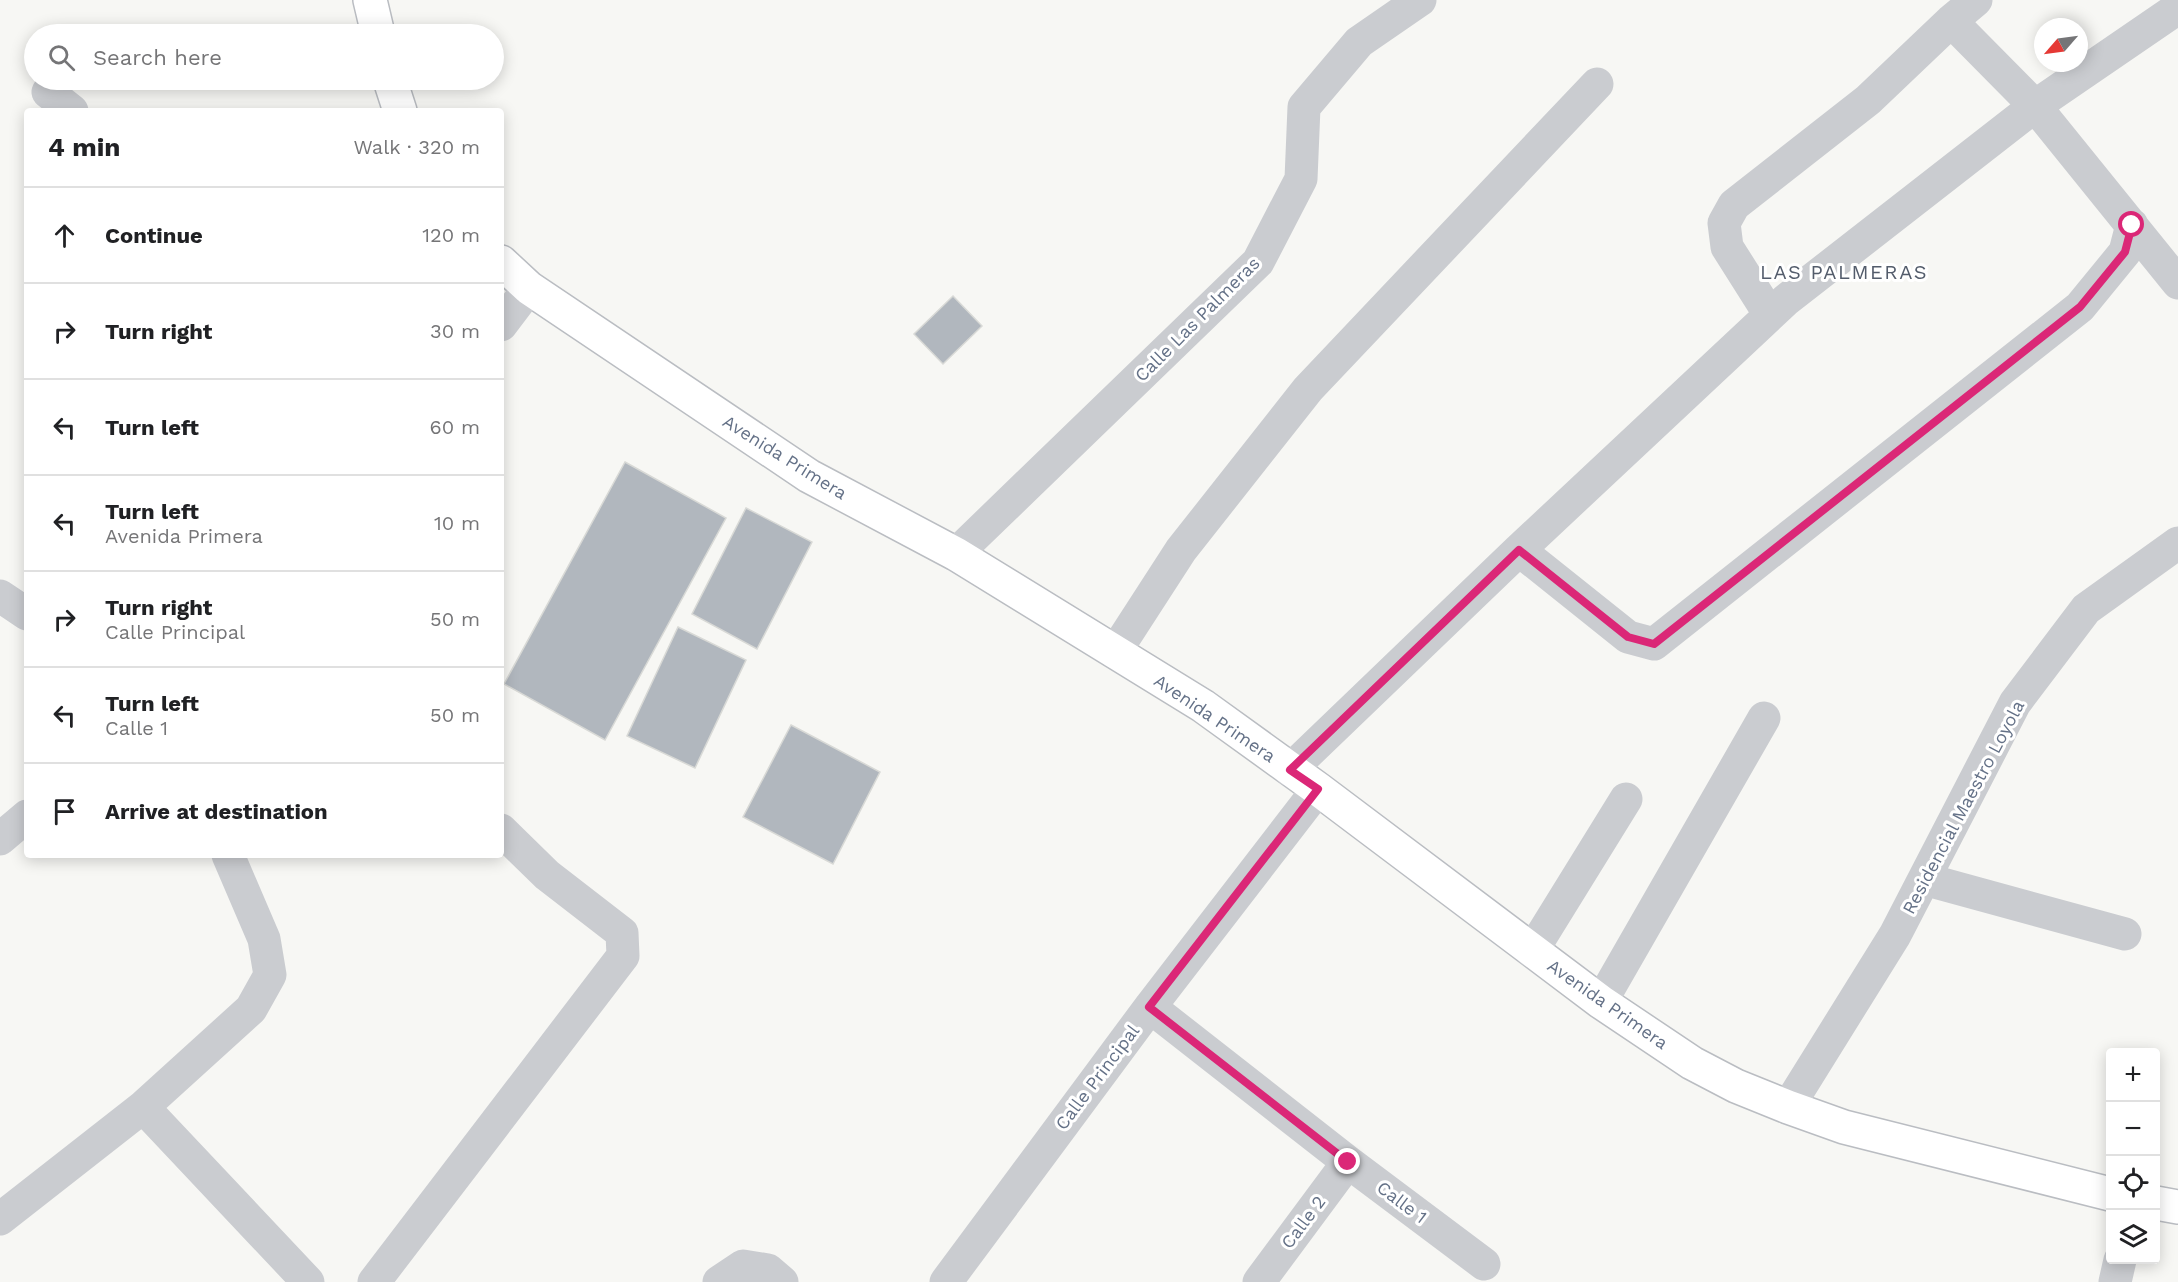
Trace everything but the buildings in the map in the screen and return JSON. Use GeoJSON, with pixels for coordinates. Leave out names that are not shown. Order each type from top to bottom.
{"type":"FeatureCollection","features":[{"type":"Feature","properties":{"kind":"main road"},"geometry":{"type":"LineString","coordinates":[[370,0],[376,24]]}},
{"type":"Feature","properties":{"kind":"main road"},"geometry":{"type":"LineString","coordinates":[[393,90],[399,108]]}},
{"type":"Feature","properties":{"kind":"main road","name":"Avenida Primera"},"geometry":{"type":"LineString","coordinates":[[504,265],[529,288],[809,476],[956,554],[1203,706],[1318,789],[1601,1002],[1692,1063],[1736,1086],[1845,1127],[2106,1193]]}},
{"type":"Feature","properties":{"kind":"main road"},"geometry":{"type":"LineString","coordinates":[[2160,1204],[2178,1207]]}},
{"type":"Feature","properties":{"kind":"street","name":"Calle Las Palmeras"},"geometry":{"type":"LineString","coordinates":[[956,554],[1258,262],[1301,178],[1304,106],[1359,42],[1420,0]]}},
{"type":"Feature","properties":{"kind":"street"},"geometry":{"type":"LineString","coordinates":[[1770,315],[1727,247],[1724,223],[1734,205],[1869,100],[1976,0]]}},
{"type":"Feature","properties":{"kind":"street"},"geometry":{"type":"LineString","coordinates":[[1290,770],[1519,550],[1786,300],[2035,106],[2173,19]]}},
{"type":"Feature","properties":{"kind":"street"},"geometry":{"type":"LineString","coordinates":[[1951,21],[2035,106],[2178,283]]}},
{"type":"Feature","properties":{"kind":"street"},"geometry":{"type":"LineString","coordinates":[[1115,652],[1181,550],[1308,389],[1597,84]]}},
{"type":"Feature","properties":{"kind":"street"},"geometry":{"type":"LineString","coordinates":[[1519,550],[1628,637],[1654,644],[2080,307],[2125,252],[2132,225]]}},
{"type":"Feature","properties":{"kind":"street"},"geometry":{"type":"LineString","coordinates":[[504,321],[529,288]]}},
{"type":"Feature","properties":{"kind":"street","name":"Residencial Maestro Loyola"},"geometry":{"type":"LineString","coordinates":[[1788,1107],[1895,935],[2015,703],[2086,609],[2178,543]]}},
{"type":"Feature","properties":{"kind":"street"},"geometry":{"type":"LineString","coordinates":[[0,596],[24,612]]}},
{"type":"Feature","properties":{"kind":"street"},"geometry":{"type":"LineString","coordinates":[[1601,1002],[1764,718]]}},
{"type":"Feature","properties":{"kind":"street","name":"Calle Principal"},"geometry":{"type":"LineString","coordinates":[[946,1282],[1149,1007],[1318,789]]}},
{"type":"Feature","properties":{"kind":"street"},"geometry":{"type":"LineString","coordinates":[[1532,951],[1626,799]]}},
{"type":"Feature","properties":{"kind":"street"},"geometry":{"type":"LineString","coordinates":[[0,839],[24,819]]}},
{"type":"Feature","properties":{"kind":"street"},"geometry":{"type":"LineString","coordinates":[[374,1282],[623,956],[622,933],[547,875],[504,833]]}},
{"type":"Feature","properties":{"kind":"street"},"geometry":{"type":"LineString","coordinates":[[0,1220],[143,1107],[251,1009],[270,975],[264,939],[229,858]]}},
{"type":"Feature","properties":{"kind":"street"},"geometry":{"type":"LineString","coordinates":[[1924,879],[2125,934]]}},
{"type":"Feature","properties":{"kind":"street","name":"Calle 1"},"geometry":{"type":"LineString","coordinates":[[1149,1007],[1348,1162],[1484,1264]]}},
{"type":"Feature","properties":{"kind":"street"},"geometry":{"type":"LineString","coordinates":[[143,1107],[308,1282]]}},
{"type":"Feature","properties":{"kind":"street","name":"Calle 2"},"geometry":{"type":"LineString","coordinates":[[1259,1282],[1348,1162]]}},
{"type":"Feature","properties":{"kind":"street"},"geometry":{"type":"LineString","coordinates":[[2115,1282],[2119,1264]]}},
{"type":"Feature","properties":{"kind":"street"},"geometry":{"type":"LineString","coordinates":[[731,1274],[768,1270],[782,1282]]}},
{"type":"Feature","properties":{"kind":"district","name":"LAS PALMERAS"},"geometry":{"type":"Point","coordinates":[1844,272]}},
{"type":"Feature","properties":{"kind":"route"},"geometry":{"type":"LineString","coordinates":[[1348,1162],[1149,1007],[1318,789],[1290,770],[1519,550],[1628,637],[1654,644],[2080,307],[2125,252],[2132,225]]}}]}
